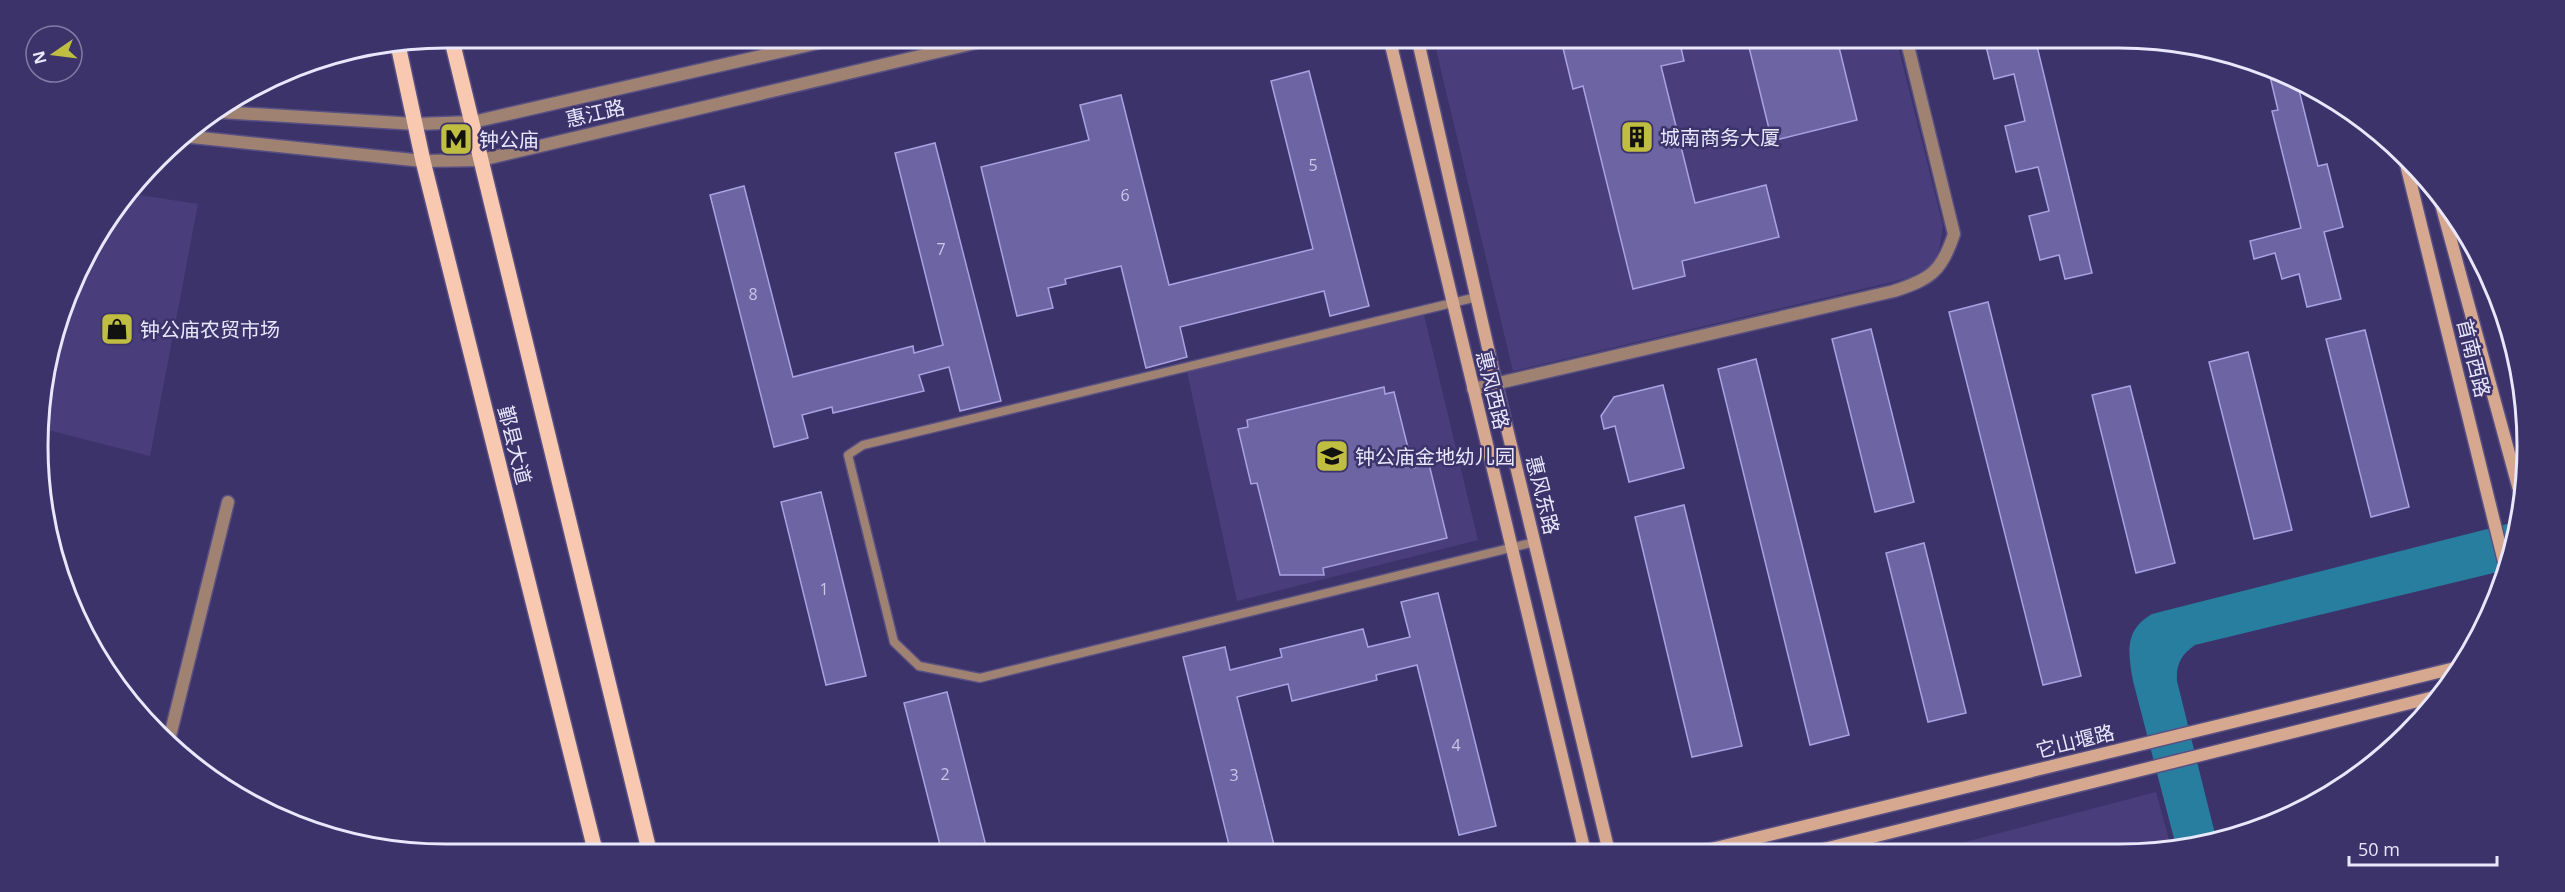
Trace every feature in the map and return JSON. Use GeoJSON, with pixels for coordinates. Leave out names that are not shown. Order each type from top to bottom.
{"type":"FeatureCollection","features":[{"type":"Feature","properties":{"kind":"main road","name":"鄞县大道"},"geometry":{"type":"LineString","coordinates":[[454,48],[648,844]]}},
{"type":"Feature","properties":{"kind":"main road","name":"鄞县大道"},"geometry":{"type":"LineString","coordinates":[[399,51],[423,161],[594,844]]}},
{"type":"Feature","properties":{"kind":"street","name":"惠江路"},"geometry":{"type":"LineString","coordinates":[[229,113],[416,124],[473,122],[796,48]]}},
{"type":"Feature","properties":{"kind":"street","name":"惠江路"},"geometry":{"type":"LineString","coordinates":[[195,137],[423,161],[481,160],[933,48]]}},
{"type":"Feature","properties":{"kind":"street","name":"惠风西路"},"geometry":{"type":"LineString","coordinates":[[1392,48],[1583,844]]}},
{"type":"Feature","properties":{"kind":"street","name":"惠风东路"},"geometry":{"type":"LineString","coordinates":[[1420,48],[1496,382],[1607,844]]}},
{"type":"Feature","properties":{"kind":"street"},"geometry":{"type":"LineString","coordinates":[[1473,389],[1894,291],[1915,284],[1937,270],[1948,253],[1954,234],[1908,48]]}},
{"type":"Feature","properties":{"kind":"street","name":"首南西路"},"geometry":{"type":"LineString","coordinates":[[2408,174],[2502,553]]}},
{"type":"Feature","properties":{"kind":"street","name":"首南西路"},"geometry":{"type":"LineString","coordinates":[[2445,218],[2516,477]]}},
{"type":"Feature","properties":{"kind":"street"},"geometry":{"type":"LineString","coordinates":[[171,733],[228,502]]}},
{"type":"Feature","properties":{"kind":"street","name":"它山堰路"},"geometry":{"type":"LineString","coordinates":[[1732,844],[2448,670]]}},
{"type":"Feature","properties":{"kind":"street"},"geometry":{"type":"LineString","coordinates":[[1844,844],[2426,699]]}},
{"type":"Feature","properties":{"kind":"lane"},"geometry":{"type":"LineString","coordinates":[[1477,297],[863,445],[848,455],[894,642],[919,666],[980,678],[1534,542]]}},
{"type":"Feature","properties":{"kind":"shaded area"},"geometry":{"type":"Polygon","coordinates":[[[1436,48],[1898,48],[1943,226],[1939,250],[1931,266],[1910,277],[1892,282],[1513,371],[1436,48]]]}},
{"type":"Feature","properties":{"kind":"shaded area","name":"钟公庙农贸市场"},"geometry":{"type":"Polygon","coordinates":[[[138,195],[198,204],[150,456],[49,430],[51,394],[56,368],[78,294],[101,247],[138,195]]]}},
{"type":"Feature","properties":{"kind":"shaded area","name":"钟公庙金地幼儿园"},"geometry":{"type":"Polygon","coordinates":[[[1424,315],[1478,540],[1237,601],[1187,372],[1424,315]]]}},
{"type":"Feature","properties":{"kind":"shaded area"},"geometry":{"type":"Polygon","coordinates":[[[2156,792],[2169,841],[2119,844],[1958,844],[2156,792]]]}},
{"type":"Feature","properties":{"kind":"water"},"geometry":{"type":"Polygon","coordinates":[[[2509,524],[2496,572],[2195,645],[2186,652],[2180,660],[2177,681],[2214,832],[2174,840],[2133,681],[2129,652],[2132,635],[2143,620],[2152,614],[2509,524]]]}},
{"type":"Feature","properties":{"kind":"building","name":"城南商务大厦"},"geometry":{"type":"Polygon","coordinates":[[[1563,48],[1681,48],[1684,61],[1661,66],[1695,203],[1766,185],[1779,237],[1682,261],[1685,276],[1633,289],[1583,86],[1573,89],[1563,48]]]}},
{"type":"Feature","properties":{"kind":"building","name":"城南商务大厦"},"geometry":{"type":"Polygon","coordinates":[[[1749,48],[1839,48],[1857,120],[1772,141],[1749,48]]]}},
{"type":"Feature","properties":{"kind":"building"},"geometry":{"type":"Polygon","coordinates":[[[1986,48],[2037,48],[2092,273],[2065,279],[2059,255],[2040,260],[2029,216],[2049,211],[2038,167],[2016,172],[2005,126],[2025,121],[2014,74],[1994,79],[1986,48]]]}},
{"type":"Feature","properties":{"kind":"building"},"geometry":{"type":"Polygon","coordinates":[[[1309,71],[1369,306],[1330,316],[1324,291],[1180,327],[1187,357],[1146,368],[1121,266],[1065,279],[1066,284],[1048,288],[1053,308],[1017,316],[981,167],[1089,140],[1080,105],[1121,95],[1169,285],[1313,249],[1271,81],[1309,71]]]}},
{"type":"Feature","properties":{"kind":"building"},"geometry":{"type":"Polygon","coordinates":[[[2270,78],[2299,91],[2318,166],[2327,164],[2343,227],[2324,232],[2341,299],[2307,307],[2299,274],[2282,279],[2275,253],[2254,259],[2250,241],[2301,228],[2272,111],[2278,110],[2270,78]]]}},
{"type":"Feature","properties":{"kind":"building"},"geometry":{"type":"Polygon","coordinates":[[[935,143],[1001,401],[960,411],[949,367],[919,375],[924,391],[833,413],[832,407],[802,415],[808,438],[774,447],[710,195],[744,186],[793,377],[913,346],[914,353],[943,345],[895,153],[935,143]]]}},
{"type":"Feature","properties":{"kind":"building"},"geometry":{"type":"Polygon","coordinates":[[[1988,302],[2081,676],[2043,685],[1949,312],[1988,302]]]}},
{"type":"Feature","properties":{"kind":"building"},"geometry":{"type":"Polygon","coordinates":[[[1871,329],[1914,502],[1875,512],[1832,339],[1871,329]]]}},
{"type":"Feature","properties":{"kind":"building"},"geometry":{"type":"Polygon","coordinates":[[[2365,330],[2409,507],[2371,517],[2326,339],[2365,330]]]}},
{"type":"Feature","properties":{"kind":"building"},"geometry":{"type":"Polygon","coordinates":[[[2248,352],[2292,530],[2254,539],[2209,362],[2248,352]]]}},
{"type":"Feature","properties":{"kind":"building"},"geometry":{"type":"Polygon","coordinates":[[[1756,359],[1849,735],[1810,745],[1718,369],[1756,359]]]}},
{"type":"Feature","properties":{"kind":"building"},"geometry":{"type":"Polygon","coordinates":[[[1663,385],[1684,468],[1629,482],[1615,426],[1604,429],[1601,416],[1614,397],[1663,385]]]}},
{"type":"Feature","properties":{"kind":"building"},"geometry":{"type":"Polygon","coordinates":[[[2130,386],[2175,563],[2136,573],[2092,395],[2130,386]]]}},
{"type":"Feature","properties":{"kind":"building"},"geometry":{"type":"Polygon","coordinates":[[[1384,387],[1385,394],[1394,392],[1413,468],[1429,464],[1447,538],[1323,568],[1324,575],[1280,575],[1257,483],[1251,484],[1238,429],[1248,427],[1247,420],[1384,387]]]}},
{"type":"Feature","properties":{"kind":"building"},"geometry":{"type":"Polygon","coordinates":[[[821,492],[866,676],[826,685],[781,502],[821,492]]]}},
{"type":"Feature","properties":{"kind":"building"},"geometry":{"type":"Polygon","coordinates":[[[1684,505],[1742,746],[1692,757],[1635,517],[1684,505]]]}},
{"type":"Feature","properties":{"kind":"building"},"geometry":{"type":"Polygon","coordinates":[[[1924,543],[1966,713],[1928,722],[1886,553],[1924,543]]]}},
{"type":"Feature","properties":{"kind":"building"},"geometry":{"type":"Polygon","coordinates":[[[1438,593],[1496,826],[1459,835],[1417,665],[1376,675],[1377,680],[1292,701],[1288,684],[1237,697],[1274,844],[1229,844],[1183,657],[1225,647],[1230,670],[1282,657],[1280,649],[1363,629],[1368,647],[1410,637],[1401,602],[1438,593]]]}},
{"type":"Feature","properties":{"kind":"building"},"geometry":{"type":"Polygon","coordinates":[[[947,692],[985,844],[940,844],[904,703],[947,692]]]}},
{"type":"Feature","properties":{"kind":"place","name":"城南商务大厦"},"geometry":{"type":"Point","coordinates":[1637,137]}},
{"type":"Feature","properties":{"kind":"place","name":"钟公庙"},"geometry":{"type":"Point","coordinates":[456,139]}},
{"type":"Feature","properties":{"kind":"place","name":"钟公庙农贸市场"},"geometry":{"type":"Point","coordinates":[117,329]}},
{"type":"Feature","properties":{"kind":"place","name":"钟公庙金地幼儿园"},"geometry":{"type":"Point","coordinates":[1332,456]}}]}
